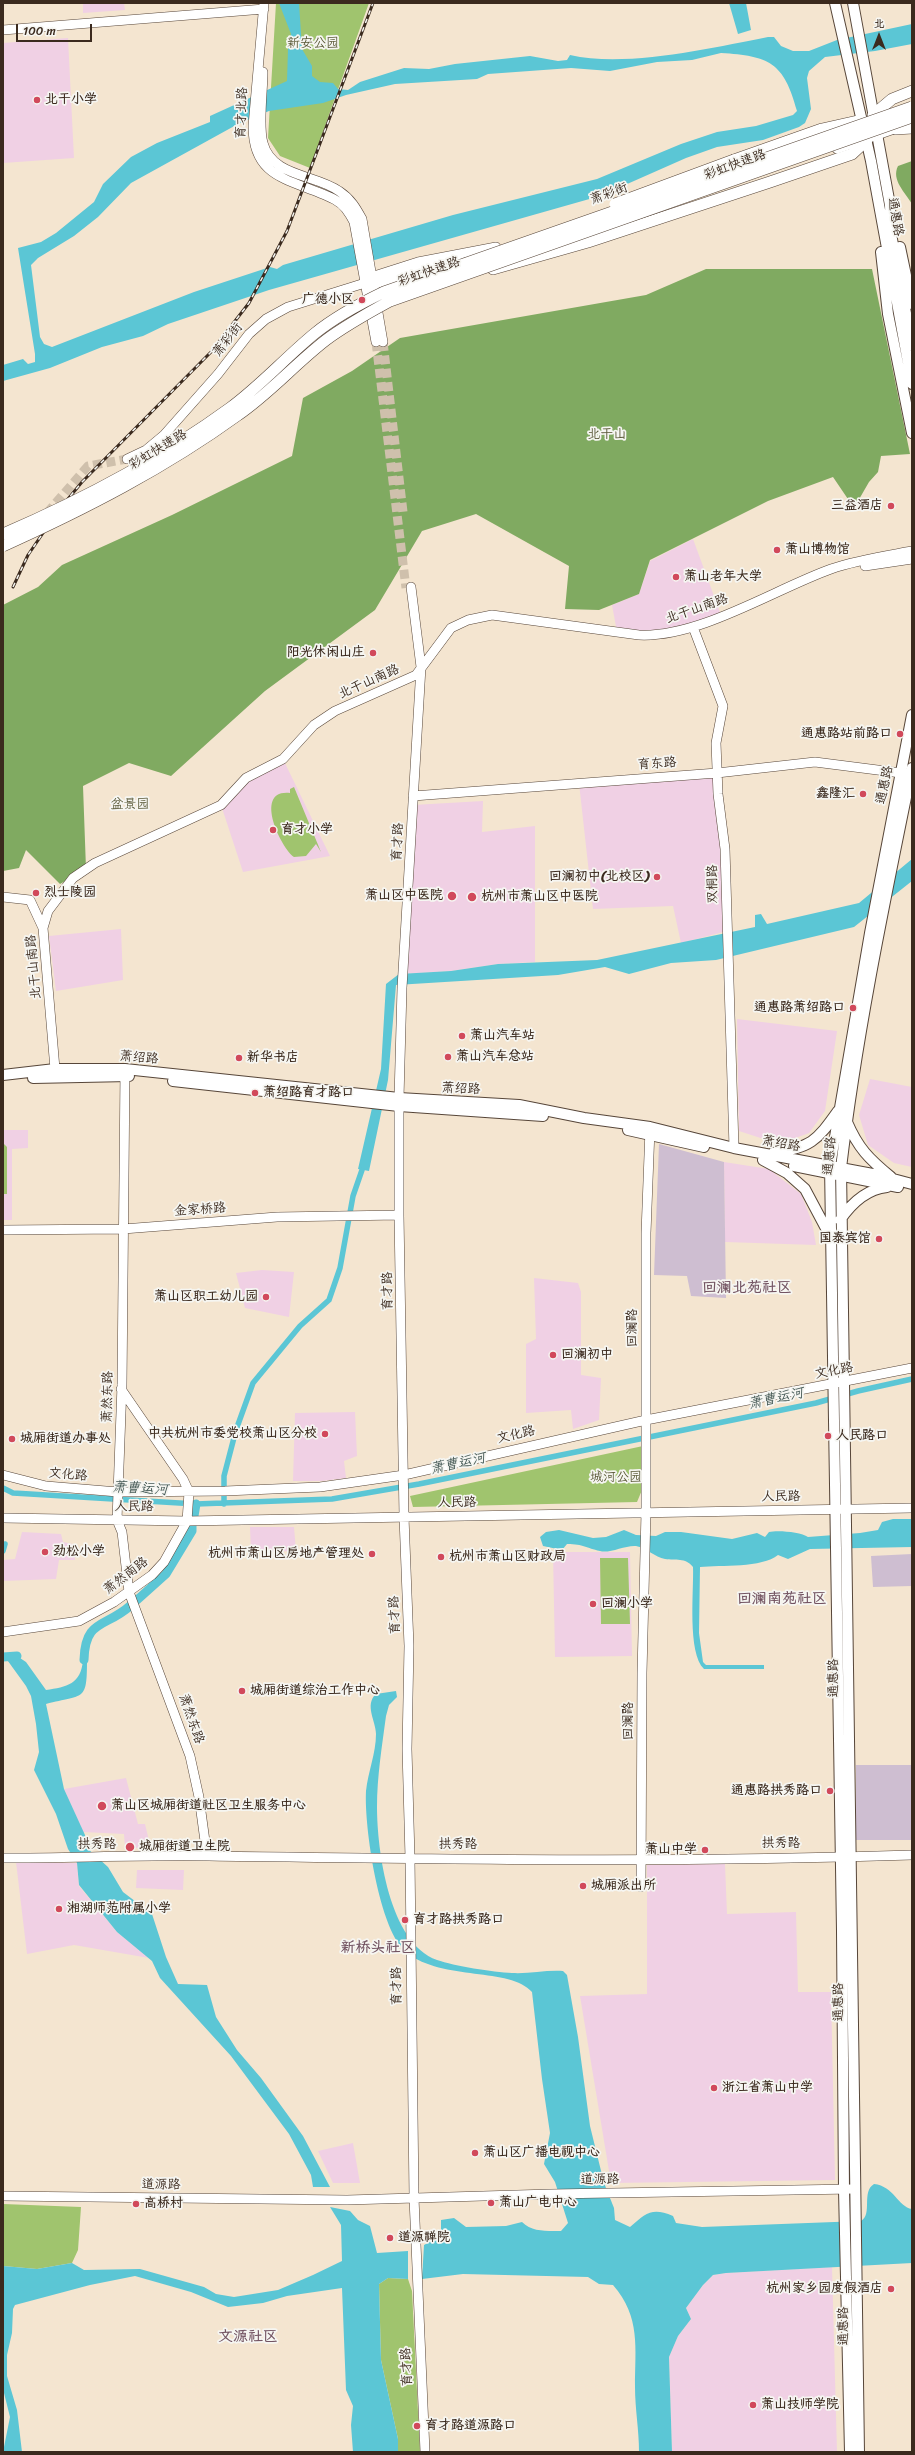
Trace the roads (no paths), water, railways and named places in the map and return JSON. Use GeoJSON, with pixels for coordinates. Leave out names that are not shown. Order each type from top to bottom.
{"type":"FeatureCollection","features":[{"type":"Feature","properties":{"kind":"highway"},"geometry":{"type":"LineString","coordinates":[[873,115],[892,99],[912,91]]}},
{"type":"Feature","properties":{"kind":"highway","name":"彩虹快速路"},"geometry":{"type":"LineString","coordinates":[[6,531],[81,498],[201,428],[246,396],[313,335],[354,307],[384,292],[912,107]]}},
{"type":"Feature","properties":{"kind":"highway","name":"彩虹快速路"},"geometry":{"type":"LineString","coordinates":[[3,544],[91,504],[207,436],[252,405],[326,340],[362,316],[390,301],[912,117]]}},
{"type":"Feature","properties":{"kind":"highway"},"geometry":{"type":"LineString","coordinates":[[555,232],[635,195],[822,128],[862,120]]}},
{"type":"Feature","properties":{"kind":"highway"},"geometry":{"type":"LineString","coordinates":[[895,129],[912,128]]}},
{"type":"Feature","properties":{"kind":"highway"},"geometry":{"type":"LineString","coordinates":[[459,277],[518,263],[740,193],[852,154],[867,140]]}},
{"type":"Feature","properties":{"kind":"main road"},"geometry":{"type":"LineString","coordinates":[[835,3],[847,52]]}},
{"type":"Feature","properties":{"kind":"main road"},"geometry":{"type":"LineString","coordinates":[[841,3],[847,52]]}},
{"type":"Feature","properties":{"kind":"main road"},"geometry":{"type":"LineString","coordinates":[[847,3],[852,26],[861,50]]}},
{"type":"Feature","properties":{"kind":"main road"},"geometry":{"type":"LineString","coordinates":[[853,3],[861,50]]}},
{"type":"Feature","properties":{"kind":"main road"},"geometry":{"type":"LineString","coordinates":[[3,30],[264,6]]}},
{"type":"Feature","properties":{"kind":"main road","name":"育才北路"},"geometry":{"type":"LineString","coordinates":[[264,6],[257,126],[253,142],[258,157],[269,170],[334,198],[346,208],[361,233],[380,342]]}},
{"type":"Feature","properties":{"kind":"main road","name":"通惠路"},"geometry":{"type":"LineString","coordinates":[[861,50],[890,206],[891,234],[912,345]]}},
{"type":"Feature","properties":{"kind":"main road","name":"通惠路"},"geometry":{"type":"LineString","coordinates":[[847,52],[867,140],[912,384]]}},
{"type":"Feature","properties":{"kind":"main road","name":"萧彩街"},"geometry":{"type":"LineString","coordinates":[[370,282],[418,262],[485,251],[519,240],[862,120],[912,101]]}},
{"type":"Feature","properties":{"kind":"main road","name":"萧彩街"},"geometry":{"type":"LineString","coordinates":[[126,457],[138,453],[164,435],[213,380],[249,334],[266,319],[288,307],[370,282],[428,267],[532,254],[867,140],[912,123]]}},
{"type":"Feature","properties":{"kind":"main road"},"geometry":{"type":"LineString","coordinates":[[890,206],[912,304]]}},
{"type":"Feature","properties":{"kind":"main road"},"geometry":{"type":"LineString","coordinates":[[879,210],[888,314],[912,433]]}},
{"type":"Feature","properties":{"kind":"main road"},"geometry":{"type":"LineString","coordinates":[[3,544],[16,537]]}},
{"type":"Feature","properties":{"kind":"main road","name":"北干山南路"},"geometry":{"type":"LineString","coordinates":[[55,1069],[43,928],[48,911],[59,893],[79,873],[95,863],[221,805],[246,778],[284,759],[319,721],[335,711],[418,671],[451,628],[468,620],[492,615],[655,636],[674,633],[693,627],[820,574],[858,562],[912,551]]}},
{"type":"Feature","properties":{"kind":"main road"},"geometry":{"type":"LineString","coordinates":[[820,574],[912,559]]}},
{"type":"Feature","properties":{"kind":"main road","name":"育才路"},"geometry":{"type":"LineString","coordinates":[[409,588],[418,671],[417,720],[402,988],[399,1102],[399,1215],[404,1517],[409,1646],[407,1858],[410,1931],[415,2240],[424,2452]]}},
{"type":"Feature","properties":{"kind":"main road","name":"双桐路"},"geometry":{"type":"LineString","coordinates":[[693,627],[723,706],[716,743],[717,773],[725,849],[734,1148]]}},
{"type":"Feature","properties":{"kind":"main road","name":"通惠路"},"geometry":{"type":"LineString","coordinates":[[888,860],[901,772],[912,715]]}},
{"type":"Feature","properties":{"kind":"main road","name":"育东路"},"geometry":{"type":"LineString","coordinates":[[413,796],[717,773],[815,762],[901,772]]}},
{"type":"Feature","properties":{"kind":"main road","name":"通惠路"},"geometry":{"type":"LineString","coordinates":[[888,860],[912,768]]}},
{"type":"Feature","properties":{"kind":"main road"},"geometry":{"type":"LineString","coordinates":[[840,1508],[838,1384],[831,1239],[835,1171],[840,1108],[888,860]]}},
{"type":"Feature","properties":{"kind":"main road"},"geometry":{"type":"LineString","coordinates":[[3,897],[30,900],[43,928]]}},
{"type":"Feature","properties":{"kind":"main road","name":"通惠路"},"geometry":{"type":"LineString","coordinates":[[838,1384],[840,1220],[835,1171],[846,1121],[874,934]]}},
{"type":"Feature","properties":{"kind":"main road","name":"萧绍路"},"geometry":{"type":"LineString","coordinates":[[3,1075],[55,1069],[125,1072],[387,1101],[519,1105],[734,1148],[763,1157],[894,1183]]}},
{"type":"Feature","properties":{"kind":"main road"},"geometry":{"type":"LineString","coordinates":[[3,1080],[125,1072]]}},
{"type":"Feature","properties":{"kind":"main road","name":"萧然东路"},"geometry":{"type":"LineString","coordinates":[[125,1072],[122,1389],[117,1520],[122,1532],[129,1592],[149,1641],[190,1756],[199,1797],[207,1856]]}},
{"type":"Feature","properties":{"kind":"main road"},"geometry":{"type":"LineString","coordinates":[[763,1157],[806,1146],[824,1131],[840,1108]]}},
{"type":"Feature","properties":{"kind":"main road"},"geometry":{"type":"LineString","coordinates":[[846,1121],[856,1142],[868,1158],[894,1183],[912,1189]]}},
{"type":"Feature","properties":{"kind":"main road"},"geometry":{"type":"LineString","coordinates":[[650,1131],[763,1157],[787,1173],[806,1189],[831,1239]]}},
{"type":"Feature","properties":{"kind":"main road","name":"回澜路"},"geometry":{"type":"LineString","coordinates":[[641,1887],[644,1554],[646,1512],[646,1233],[650,1131]]}},
{"type":"Feature","properties":{"kind":"main road"},"geometry":{"type":"LineString","coordinates":[[840,1220],[849,1206],[879,1187],[894,1183],[912,1184]]}},
{"type":"Feature","properties":{"kind":"main road","name":"金家桥路"},"geometry":{"type":"LineString","coordinates":[[3,1230],[123,1229],[277,1217],[399,1215]]}},
{"type":"Feature","properties":{"kind":"main road","name":"文化路"},"geometry":{"type":"LineString","coordinates":[[3,1476],[46,1486],[118,1494],[189,1494],[320,1487],[404,1475],[646,1420],[838,1384],[912,1368]]}},
{"type":"Feature","properties":{"kind":"main road","name":"萧然南路"},"geometry":{"type":"LineString","coordinates":[[3,1632],[78,1621],[129,1592],[152,1575],[164,1562],[187,1521],[189,1494],[183,1479],[122,1389]]}},
{"type":"Feature","properties":{"kind":"main road","name":"通惠路"},"geometry":{"type":"LineString","coordinates":[[840,1508],[849,2219],[859,2452]]}},
{"type":"Feature","properties":{"kind":"main road","name":"人民路"},"geometry":{"type":"LineString","coordinates":[[3,1518],[187,1521],[840,1508],[912,1508]]}},
{"type":"Feature","properties":{"kind":"main road","name":"拱秀路"},"geometry":{"type":"LineString","coordinates":[[3,1858],[207,1856],[367,1858],[642,1858],[845,1857],[912,1855]]}},
{"type":"Feature","properties":{"kind":"main road","name":"道源路"},"geometry":{"type":"LineString","coordinates":[[3,2196],[347,2200],[551,2194],[849,2190]]}},
{"type":"Feature","properties":{"kind":"main road"},"geometry":{"type":"LineString","coordinates":[[850,2452],[851,2275]]}},
{"type":"Feature","properties":{"kind":"water"},"geometry":{"type":"Polygon","coordinates":[[[279,3],[299,3],[302,49],[312,66],[312,76],[320,82],[333,83],[338,89],[348,90],[360,82],[404,68],[429,69],[455,64],[530,56],[558,61],[567,60],[570,55],[592,58],[642,58],[695,51],[768,37],[774,37],[781,46],[793,51],[809,51],[837,40],[912,24],[912,44],[875,51],[825,57],[809,71],[807,78],[811,109],[805,123],[799,127],[763,140],[717,147],[686,158],[600,196],[269,290],[168,324],[143,336],[102,347],[50,368],[3,381],[3,365],[23,359],[28,364],[35,362],[18,248],[41,242],[56,233],[94,202],[103,184],[131,157],[157,143],[210,122],[210,116],[287,81],[288,49],[291,34],[279,3]],[[721,53],[692,60],[657,62],[610,71],[571,68],[488,74],[477,79],[395,84],[346,95],[323,103],[269,111],[238,124],[131,183],[98,217],[74,236],[38,258],[31,265],[40,337],[44,344],[52,347],[194,292],[270,267],[277,269],[283,265],[453,215],[597,179],[681,144],[717,132],[756,126],[793,115],[797,111],[792,95],[780,72],[763,60],[738,54],[721,53]]]}},
{"type":"Feature","properties":{"kind":"water"},"geometry":{"type":"Polygon","coordinates":[[[729,3],[746,3],[751,30],[738,34],[729,3]]]}},
{"type":"Feature","properties":{"kind":"water"},"geometry":{"type":"Polygon","coordinates":[[[912,859],[912,881],[854,927],[716,960],[671,963],[629,974],[605,967],[558,975],[396,985],[388,1080],[369,1171],[358,1169],[381,1069],[386,984],[399,974],[451,971],[498,964],[597,960],[755,927],[755,915],[761,914],[767,924],[859,903],[912,859]]]}},
{"type":"Feature","properties":{"kind":"water"},"geometry":{"type":"Polygon","coordinates":[[[893,1519],[912,1519],[912,1547],[810,1549],[788,1559],[778,1555],[771,1559],[752,1564],[700,1567],[699,1633],[703,1662],[706,1665],[764,1665],[764,1669],[704,1669],[695,1650],[692,1621],[693,1567],[687,1562],[661,1558],[636,1546],[604,1552],[581,1545],[567,1544],[562,1550],[543,1546],[540,1537],[546,1532],[559,1530],[593,1538],[606,1537],[624,1530],[636,1535],[656,1536],[665,1532],[681,1532],[732,1539],[757,1533],[765,1537],[769,1532],[778,1531],[805,1535],[808,1537],[878,1530],[882,1522],[893,1519]]]}},
{"type":"Feature","properties":{"kind":"water"},"geometry":{"type":"Polygon","coordinates":[[[17,1656],[26,1662],[46,1690],[66,1686],[72,1683],[82,1668],[83,1660],[87,1659],[86,1683],[81,1694],[69,1699],[46,1704],[64,1789],[85,1835],[87,1848],[108,1867],[123,1892],[152,1914],[166,1957],[178,1984],[207,1985],[216,2017],[237,2050],[261,2078],[303,2136],[330,2187],[313,2187],[311,2175],[289,2134],[231,2056],[160,1978],[152,1961],[117,1932],[79,1885],[77,1863],[68,1849],[56,1814],[34,1770],[39,1752],[31,1696],[26,1686],[5,1657],[17,1656]]]}},
{"type":"Feature","properties":{"kind":"water"},"geometry":{"type":"Polygon","coordinates":[[[396,1691],[397,1697],[389,1705],[386,1716],[379,1773],[377,1807],[383,1870],[397,1915],[407,1935],[421,1950],[437,1960],[463,1966],[512,1973],[563,1971],[567,1975],[578,2037],[590,2126],[604,2183],[614,2208],[615,2220],[630,2227],[645,2215],[660,2212],[673,2216],[676,2223],[702,2227],[861,2221],[866,2213],[868,2192],[874,2184],[886,2188],[903,2205],[912,2209],[912,2263],[726,2273],[713,2275],[703,2285],[686,2308],[691,2319],[678,2336],[669,2357],[672,2452],[639,2452],[635,2395],[634,2333],[628,2309],[622,2297],[613,2285],[599,2284],[588,2277],[463,2274],[422,2279],[424,2245],[441,2236],[441,2220],[454,2218],[466,2227],[506,2226],[522,2222],[530,2228],[550,2231],[561,2231],[568,2223],[555,2182],[544,2164],[550,2133],[532,1992],[522,1984],[508,1979],[457,1971],[422,1962],[407,1953],[397,1941],[388,1924],[375,1877],[368,1828],[366,1791],[375,1748],[376,1734],[371,1703],[376,1694],[396,1691]]]}},
{"type":"Feature","properties":{"kind":"water"},"geometry":{"type":"Polygon","coordinates":[[[330,2207],[350,2211],[358,2220],[370,2226],[377,2253],[408,2251],[408,2279],[388,2278],[379,2284],[381,2360],[398,2439],[398,2452],[353,2452],[351,2425],[353,2406],[346,2390],[342,2288],[287,2296],[263,2303],[228,2307],[191,2292],[135,2276],[90,2285],[15,2305],[13,2309],[12,2333],[7,2355],[7,2376],[17,2410],[22,2452],[3,2452],[10,2417],[3,2389],[3,2266],[37,2269],[72,2263],[84,2270],[140,2269],[204,2287],[216,2294],[234,2297],[278,2290],[342,2261],[341,2225],[330,2207]]]}},
{"type":"Feature","properties":{"kind":"waterway"},"geometry":{"type":"LineString","coordinates":[[224,1504],[224,1476],[236,1430],[253,1383],[300,1326],[329,1300],[340,1268],[353,1196],[362,1170]]}},
{"type":"Feature","properties":{"kind":"waterway","name":"萧曹运河"},"geometry":{"type":"LineString","coordinates":[[3,1488],[13,1493],[196,1504],[332,1499],[419,1484],[816,1403],[858,1391],[912,1379]]}},
{"type":"Feature","properties":{"kind":"waterway"},"geometry":{"type":"LineString","coordinates":[[194,1516],[196,1504]]}},
{"type":"Feature","properties":{"kind":"waterway"},"geometry":{"type":"LineString","coordinates":[[137,1600],[166,1574],[192,1531],[192,1525]]}},
{"type":"Feature","properties":{"kind":"waterway"},"geometry":{"type":"LineString","coordinates":[[3,1551],[5,1544]]}},
{"type":"Feature","properties":{"kind":"waterway"},"geometry":{"type":"LineString","coordinates":[[84,1660],[85,1647],[88,1637],[92,1631],[130,1606]]}},
{"type":"Feature","properties":{"kind":"waterway"},"geometry":{"type":"LineString","coordinates":[[3,1657],[17,1656]]}},
{"type":"Feature","properties":{"kind":"tunnel"},"geometry":{"type":"LineString","coordinates":[[376,342],[406,588]]}},
{"type":"Feature","properties":{"kind":"tunnel"},"geometry":{"type":"LineString","coordinates":[[383,342],[403,512]]}},
{"type":"Feature","properties":{"kind":"tunnel"},"geometry":{"type":"LineString","coordinates":[[47,513],[88,466],[127,459]]}},
{"type":"Feature","properties":{"kind":"railway"},"geometry":{"type":"LineString","coordinates":[[13,587],[28,555],[58,511],[82,482],[211,352],[249,303],[287,231],[373,3]]}},
{"type":"Feature","properties":{"kind":"place","name":"北干小学"},"geometry":{"type":"Point","coordinates":[37,100]}},
{"type":"Feature","properties":{"kind":"place","name":"广德小区"},"geometry":{"type":"Point","coordinates":[362,300]}},
{"type":"Feature","properties":{"kind":"place","name":"三益酒店"},"geometry":{"type":"Point","coordinates":[891,506]}},
{"type":"Feature","properties":{"kind":"place","name":"萧山博物馆"},"geometry":{"type":"Point","coordinates":[777,550]}},
{"type":"Feature","properties":{"kind":"place","name":"萧山老年大学"},"geometry":{"type":"Point","coordinates":[676,577]}},
{"type":"Feature","properties":{"kind":"place","name":"阳光休闲山庄"},"geometry":{"type":"Point","coordinates":[373,653]}},
{"type":"Feature","properties":{"kind":"place","name":"通惠路站前路口"},"geometry":{"type":"Point","coordinates":[900,734]}},
{"type":"Feature","properties":{"kind":"place","name":"鑫隆汇"},"geometry":{"type":"Point","coordinates":[863,794]}},
{"type":"Feature","properties":{"kind":"place","name":"育才小学"},"geometry":{"type":"Point","coordinates":[273,830]}},
{"type":"Feature","properties":{"kind":"place","name":"回澜初中(北校区)"},"geometry":{"type":"Point","coordinates":[657,877]}},
{"type":"Feature","properties":{"kind":"place","name":"烈士陵园"},"geometry":{"type":"Point","coordinates":[36,893]}},
{"type":"Feature","properties":{"kind":"place","name":"萧山区中医院"},"geometry":{"type":"Point","coordinates":[452,896]}},
{"type":"Feature","properties":{"kind":"place","name":"杭州市萧山区中医院"},"geometry":{"type":"Point","coordinates":[472,897]}},
{"type":"Feature","properties":{"kind":"place","name":"通惠路萧绍路口"},"geometry":{"type":"Point","coordinates":[853,1008]}},
{"type":"Feature","properties":{"kind":"place","name":"萧山汽车站"},"geometry":{"type":"Point","coordinates":[462,1036]}},
{"type":"Feature","properties":{"kind":"place","name":"萧山汽车总站"},"geometry":{"type":"Point","coordinates":[448,1057]}},
{"type":"Feature","properties":{"kind":"place","name":"新华书店"},"geometry":{"type":"Point","coordinates":[239,1058]}},
{"type":"Feature","properties":{"kind":"place","name":"萧绍路育才路口"},"geometry":{"type":"Point","coordinates":[255,1093]}},
{"type":"Feature","properties":{"kind":"place","name":"国泰宾馆"},"geometry":{"type":"Point","coordinates":[879,1239]}},
{"type":"Feature","properties":{"kind":"place","name":"萧山区职工幼儿园"},"geometry":{"type":"Point","coordinates":[266,1297]}},
{"type":"Feature","properties":{"kind":"place","name":"回澜初中"},"geometry":{"type":"Point","coordinates":[553,1355]}},
{"type":"Feature","properties":{"kind":"place","name":"中共杭州市委党校萧山区分校"},"geometry":{"type":"Point","coordinates":[325,1434]}},
{"type":"Feature","properties":{"kind":"place","name":"人民路口"},"geometry":{"type":"Point","coordinates":[828,1436]}},
{"type":"Feature","properties":{"kind":"place","name":"城厢街道办事处"},"geometry":{"type":"Point","coordinates":[12,1439]}},
{"type":"Feature","properties":{"kind":"place","name":"劲松小学"},"geometry":{"type":"Point","coordinates":[45,1552]}},
{"type":"Feature","properties":{"kind":"place","name":"杭州市萧山区房地产管理处"},"geometry":{"type":"Point","coordinates":[372,1554]}},
{"type":"Feature","properties":{"kind":"place","name":"杭州市萧山区财政局"},"geometry":{"type":"Point","coordinates":[441,1557]}},
{"type":"Feature","properties":{"kind":"place","name":"回澜小学"},"geometry":{"type":"Point","coordinates":[593,1604]}},
{"type":"Feature","properties":{"kind":"place","name":"城厢街道综治工作中心"},"geometry":{"type":"Point","coordinates":[242,1691]}},
{"type":"Feature","properties":{"kind":"place","name":"通惠路拱秀路口"},"geometry":{"type":"Point","coordinates":[830,1791]}},
{"type":"Feature","properties":{"kind":"place","name":"萧山区城厢街道社区卫生服务中心"},"geometry":{"type":"Point","coordinates":[102,1806]}},
{"type":"Feature","properties":{"kind":"place","name":"城厢街道卫生院"},"geometry":{"type":"Point","coordinates":[130,1847]}},
{"type":"Feature","properties":{"kind":"place","name":"萧山中学"},"geometry":{"type":"Point","coordinates":[705,1850]}},
{"type":"Feature","properties":{"kind":"place","name":"城厢派出所"},"geometry":{"type":"Point","coordinates":[583,1886]}},
{"type":"Feature","properties":{"kind":"place","name":"湘湖师范附属小学"},"geometry":{"type":"Point","coordinates":[59,1909]}},
{"type":"Feature","properties":{"kind":"place","name":"育才路拱秀路口"},"geometry":{"type":"Point","coordinates":[405,1920]}},
{"type":"Feature","properties":{"kind":"place","name":"浙江省萧山中学"},"geometry":{"type":"Point","coordinates":[714,2088]}},
{"type":"Feature","properties":{"kind":"place","name":"萧山区广播电视中心"},"geometry":{"type":"Point","coordinates":[475,2153]}},
{"type":"Feature","properties":{"kind":"place","name":"萧山广电中心"},"geometry":{"type":"Point","coordinates":[491,2203]}},
{"type":"Feature","properties":{"kind":"place","name":"高桥村"},"geometry":{"type":"Point","coordinates":[136,2204]}},
{"type":"Feature","properties":{"kind":"place","name":"道源禅院"},"geometry":{"type":"Point","coordinates":[390,2238]}},
{"type":"Feature","properties":{"kind":"place","name":"杭州家乡园度假酒店"},"geometry":{"type":"Point","coordinates":[891,2289]}},
{"type":"Feature","properties":{"kind":"place","name":"萧山技师学院"},"geometry":{"type":"Point","coordinates":[753,2405]}},
{"type":"Feature","properties":{"kind":"place","name":"育才路道源路口"},"geometry":{"type":"Point","coordinates":[417,2426]}},
{"type":"Feature","properties":{"kind":"district","name":"回澜北苑社区"},"geometry":{"type":"Point","coordinates":[747,1288]}},
{"type":"Feature","properties":{"kind":"district","name":"回澜南苑社区"},"geometry":{"type":"Point","coordinates":[782,1599]}},
{"type":"Feature","properties":{"kind":"district","name":"新桥头社区"},"geometry":{"type":"Point","coordinates":[378,1948]}},
{"type":"Feature","properties":{"kind":"district","name":"文源社区"},"geometry":{"type":"Point","coordinates":[248,2337]}},
{"type":"Feature","properties":{"kind":"park label","name":"新安公园"},"geometry":{"type":"Point","coordinates":[313,44]}},
{"type":"Feature","properties":{"kind":"park label","name":"北干山"},"geometry":{"type":"Point","coordinates":[607,435]}},
{"type":"Feature","properties":{"kind":"park label","name":"盆景园"},"geometry":{"type":"Point","coordinates":[130,805]}},
{"type":"Feature","properties":{"kind":"park label","name":"城河公园"},"geometry":{"type":"Point","coordinates":[616,1478]}}]}
